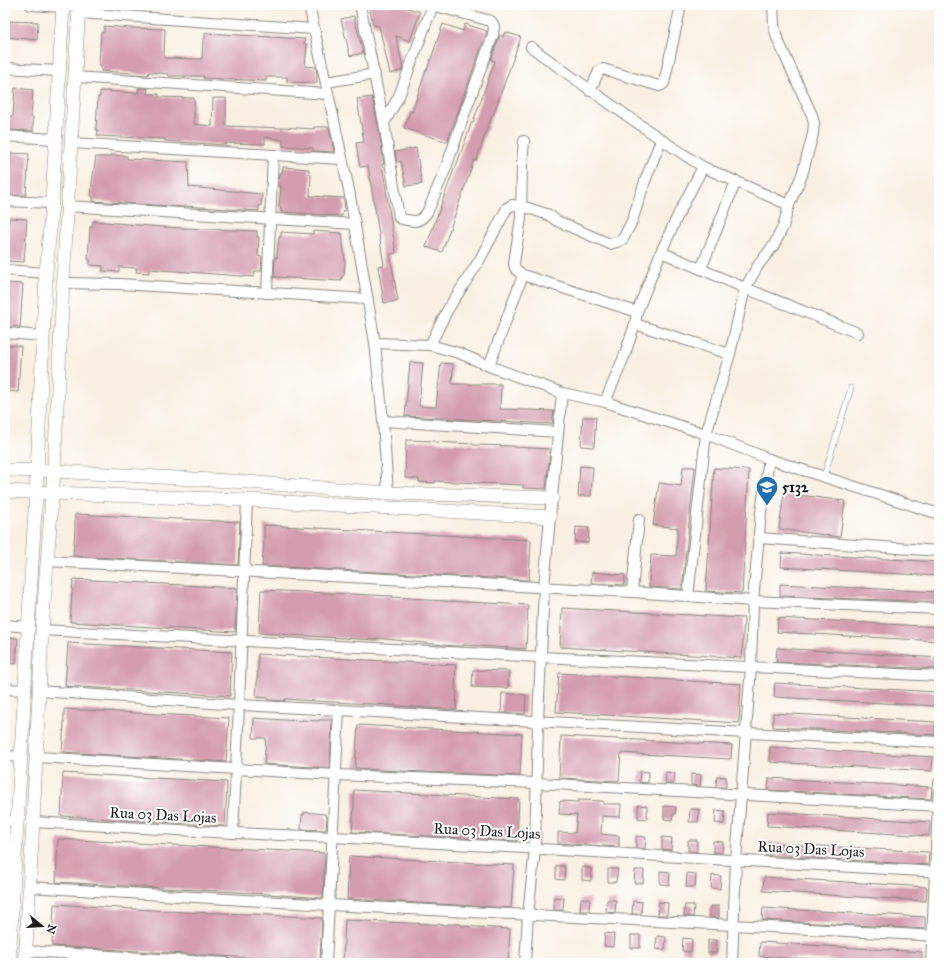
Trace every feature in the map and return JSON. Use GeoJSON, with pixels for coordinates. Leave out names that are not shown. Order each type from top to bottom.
{"type":"FeatureCollection","features":[{"type":"Feature","properties":{"kind":"street"},"geometry":{"type":"LineString","coordinates":[[8,955],[11,821],[21,757],[36,493],[46,273],[52,203],[63,6],[30,5]]}},
{"type":"Feature","properties":{"kind":"street"},"geometry":{"type":"LineString","coordinates":[[309,5],[342,159],[368,299],[375,343],[388,492]]}},
{"type":"Feature","properties":{"kind":"street"},"geometry":{"type":"LineString","coordinates":[[360,5],[384,123],[399,218],[409,221],[417,222],[424,218],[428,211],[447,165],[493,35],[494,26],[491,21],[433,5],[399,96],[384,123]]}},
{"type":"Feature","properties":{"kind":"street"},"geometry":{"type":"LineString","coordinates":[[590,91],[599,71],[603,69],[659,86],[662,85],[664,83],[681,5]]}},
{"type":"Feature","properties":{"kind":"street"},"geometry":{"type":"LineString","coordinates":[[688,597],[706,434],[730,354],[745,288],[759,264],[774,245],[783,227],[789,205],[802,175],[813,134],[814,123],[812,115],[777,38],[774,25],[773,5]]}},
{"type":"Feature","properties":{"kind":"street"},"geometry":{"type":"LineString","coordinates":[[226,963],[25,957],[37,758],[42,630],[54,471],[67,206],[79,9],[314,29]]}},
{"type":"Feature","properties":{"kind":"street"},"geometry":{"type":"LineString","coordinates":[[531,47],[590,91],[703,167],[789,205]]}},
{"type":"Feature","properties":{"kind":"street"},"geometry":{"type":"LineString","coordinates":[[5,68],[59,71]]}},
{"type":"Feature","properties":{"kind":"street"},"geometry":{"type":"LineString","coordinates":[[326,82],[375,74]]}},
{"type":"Feature","properties":{"kind":"street"},"geometry":{"type":"LineString","coordinates":[[75,77],[328,94]]}},
{"type":"Feature","properties":{"kind":"street"},"geometry":{"type":"LineString","coordinates":[[5,136],[55,139]]}},
{"type":"Feature","properties":{"kind":"street"},"geometry":{"type":"LineString","coordinates":[[430,345],[448,310],[479,261],[507,208],[512,205],[522,206],[549,215],[557,221],[610,244],[617,242],[623,239],[632,221],[645,181],[661,140]]}},
{"type":"Feature","properties":{"kind":"street"},"geometry":{"type":"LineString","coordinates":[[524,141],[522,164],[522,206],[514,267],[523,275],[637,312]]}},
{"type":"Feature","properties":{"kind":"street"},"geometry":{"type":"LineString","coordinates":[[71,143],[342,159]]}},
{"type":"Feature","properties":{"kind":"street"},"geometry":{"type":"LineString","coordinates":[[267,293],[273,155]]}},
{"type":"Feature","properties":{"kind":"street"},"geometry":{"type":"LineString","coordinates":[[605,402],[624,357],[635,324],[637,312],[661,252],[703,167]]}},
{"type":"Feature","properties":{"kind":"street"},"geometry":{"type":"LineString","coordinates":[[701,269],[736,181]]}},
{"type":"Feature","properties":{"kind":"street"},"geometry":{"type":"LineString","coordinates":[[5,201],[52,203]]}},
{"type":"Feature","properties":{"kind":"street"},"geometry":{"type":"LineString","coordinates":[[67,206],[355,224]]}},
{"type":"Feature","properties":{"kind":"street"},"geometry":{"type":"LineString","coordinates":[[661,252],[745,288],[858,333]]}},
{"type":"Feature","properties":{"kind":"street"},"geometry":{"type":"LineString","coordinates":[[5,270],[46,273]]}},
{"type":"Feature","properties":{"kind":"street"},"geometry":{"type":"LineString","coordinates":[[489,366],[523,275]]}},
{"type":"Feature","properties":{"kind":"street"},"geometry":{"type":"LineString","coordinates":[[63,282],[368,299]]}},
{"type":"Feature","properties":{"kind":"street"},"geometry":{"type":"LineString","coordinates":[[635,324],[730,354]]}},
{"type":"Feature","properties":{"kind":"street"},"geometry":{"type":"LineString","coordinates":[[5,333],[44,336]]}},
{"type":"Feature","properties":{"kind":"street"},"geometry":{"type":"LineString","coordinates":[[375,343],[430,345],[459,353],[489,366],[562,393],[605,402],[706,434],[769,459],[939,514]]}},
{"type":"Feature","properties":{"kind":"street"},"geometry":{"type":"LineString","coordinates":[[525,963],[528,915],[535,849],[538,721],[544,587],[562,393]]}},
{"type":"Feature","properties":{"kind":"street"},"geometry":{"type":"LineString","coordinates":[[383,421],[558,432]]}},
{"type":"Feature","properties":{"kind":"street"},"geometry":{"type":"LineString","coordinates":[[732,963],[736,860],[752,667],[753,602],[761,512],[769,459]]}},
{"type":"Feature","properties":{"kind":"street"},"geometry":{"type":"LineString","coordinates":[[5,470],[54,471],[247,482],[388,492],[552,498]]}},
{"type":"Feature","properties":{"kind":"street"},"geometry":{"type":"LineString","coordinates":[[5,491],[247,500],[550,518]]}},
{"type":"Feature","properties":{"kind":"street"},"geometry":{"type":"LineString","coordinates":[[233,833],[247,500]]}},
{"type":"Feature","properties":{"kind":"street"},"geometry":{"type":"LineString","coordinates":[[632,592],[639,519]]}},
{"type":"Feature","properties":{"kind":"street"},"geometry":{"type":"LineString","coordinates":[[759,538],[939,551]]}},
{"type":"Feature","properties":{"kind":"street"},"geometry":{"type":"LineString","coordinates":[[47,560],[632,592],[753,602],[939,610]]}},
{"type":"Feature","properties":{"kind":"street"},"geometry":{"type":"LineString","coordinates":[[5,625],[28,626]]}},
{"type":"Feature","properties":{"kind":"street"},"geometry":{"type":"LineString","coordinates":[[42,630],[541,657],[939,676]]}},
{"type":"Feature","properties":{"kind":"street"},"geometry":{"type":"LineString","coordinates":[[5,689],[25,690]]}},
{"type":"Feature","properties":{"kind":"street"},"geometry":{"type":"LineString","coordinates":[[39,691],[239,705],[939,742]]}},
{"type":"Feature","properties":{"kind":"street"},"geometry":{"type":"LineString","coordinates":[[326,963],[339,710]]}},
{"type":"Feature","properties":{"kind":"street"},"geometry":{"type":"LineString","coordinates":[[5,756],[21,757]]}},
{"type":"Feature","properties":{"kind":"street"},"geometry":{"type":"LineString","coordinates":[[37,758],[336,775],[537,783],[938,806]]}},
{"type":"Feature","properties":{"kind":"street"},"geometry":{"type":"LineString","coordinates":[[931,963],[936,936],[939,783]]}},
{"type":"Feature","properties":{"kind":"street","name":"Rua 03 Das Lojas"},"geometry":{"type":"LineString","coordinates":[[33,822],[333,837],[937,872]]}},
{"type":"Feature","properties":{"kind":"street"},"geometry":{"type":"LineString","coordinates":[[29,887],[329,905],[733,924],[936,936]]}},
{"type":"Feature","properties":{"kind":"lane"},"geometry":{"type":"LineString","coordinates":[[824,476],[852,388]]}},
{"type":"Feature","properties":{"kind":"building"},"geometry":{"type":"Polygon","coordinates":[[[369,5],[399,5],[420,12],[410,41],[396,36],[403,67],[401,71],[390,74],[379,26],[373,25],[369,5]]]}},
{"type":"Feature","properties":{"kind":"building"},"geometry":{"type":"Polygon","coordinates":[[[354,16],[363,53],[350,56],[341,19],[354,16]]]}},
{"type":"Feature","properties":{"kind":"building"},"geometry":{"type":"Polygon","coordinates":[[[5,21],[38,22],[37,40],[5,37],[5,21]]]}},
{"type":"Feature","properties":{"kind":"building"},"geometry":{"type":"Polygon","coordinates":[[[443,24],[463,31],[465,24],[487,31],[447,142],[404,128],[410,111],[412,112],[443,24]]]}},
{"type":"Feature","properties":{"kind":"building"},"geometry":{"type":"Polygon","coordinates":[[[104,26],[165,29],[164,58],[202,59],[203,39],[205,39],[205,33],[305,39],[304,44],[307,44],[305,66],[316,67],[317,83],[287,82],[287,77],[266,77],[266,81],[203,78],[204,76],[169,76],[169,74],[149,72],[148,75],[101,71],[101,65],[99,65],[101,32],[104,32],[104,26]]]}},
{"type":"Feature","properties":{"kind":"building"},"geometry":{"type":"Polygon","coordinates":[[[505,32],[521,37],[493,115],[476,161],[474,160],[442,252],[426,247],[495,61],[491,60],[500,35],[503,37],[505,32]]]}},
{"type":"Feature","properties":{"kind":"building"},"geometry":{"type":"Polygon","coordinates":[[[15,88],[33,90],[31,117],[33,117],[33,131],[8,130],[9,116],[13,116],[15,88]]]}},
{"type":"Feature","properties":{"kind":"building"},"geometry":{"type":"Polygon","coordinates":[[[139,88],[148,88],[147,94],[159,94],[159,97],[194,98],[194,124],[212,126],[213,98],[226,98],[226,126],[314,129],[314,127],[329,127],[334,152],[313,151],[313,148],[283,146],[283,140],[265,137],[265,144],[226,143],[225,145],[165,141],[165,139],[97,136],[97,109],[100,91],[138,93],[139,88]]]}},
{"type":"Feature","properties":{"kind":"building"},"geometry":{"type":"Polygon","coordinates":[[[372,97],[378,124],[384,164],[382,164],[396,253],[390,254],[398,301],[384,303],[378,266],[384,265],[368,166],[360,167],[356,143],[364,142],[357,99],[372,97]]]}},
{"type":"Feature","properties":{"kind":"building"},"geometry":{"type":"Polygon","coordinates":[[[416,148],[422,184],[406,186],[401,161],[397,162],[395,152],[416,148]]]}},
{"type":"Feature","properties":{"kind":"building"},"geometry":{"type":"Polygon","coordinates":[[[11,153],[29,154],[26,195],[8,195],[11,153]]]}},
{"type":"Feature","properties":{"kind":"building"},"geometry":{"type":"Polygon","coordinates":[[[110,155],[127,156],[127,159],[188,162],[189,187],[262,194],[261,206],[259,206],[259,211],[93,201],[93,196],[91,196],[96,157],[110,157],[110,155]]]}},
{"type":"Feature","properties":{"kind":"building"},"geometry":{"type":"Polygon","coordinates":[[[283,167],[309,169],[309,174],[311,175],[310,196],[344,198],[345,211],[343,210],[342,216],[281,212],[281,207],[279,206],[281,186],[279,186],[280,173],[282,173],[283,167]]]}},
{"type":"Feature","properties":{"kind":"building"},"geometry":{"type":"Polygon","coordinates":[[[9,218],[27,219],[24,262],[6,261],[9,218]]]}},
{"type":"Feature","properties":{"kind":"building"},"geometry":{"type":"Polygon","coordinates":[[[93,221],[161,227],[257,231],[257,237],[259,237],[258,256],[262,257],[261,271],[255,271],[254,277],[149,269],[149,273],[136,272],[137,268],[119,267],[119,272],[103,271],[103,266],[90,265],[90,260],[88,259],[90,227],[92,227],[93,221]]]}},
{"type":"Feature","properties":{"kind":"building"},"geometry":{"type":"Polygon","coordinates":[[[313,231],[342,233],[345,262],[344,276],[342,276],[341,281],[274,277],[275,257],[277,258],[279,237],[281,237],[281,232],[313,234],[313,231]]]}},
{"type":"Feature","properties":{"kind":"building"},"geometry":{"type":"Polygon","coordinates":[[[5,283],[23,284],[20,327],[5,326],[5,283]]]}},
{"type":"Feature","properties":{"kind":"building"},"geometry":{"type":"Polygon","coordinates":[[[5,345],[21,346],[18,392],[5,391],[5,345]]]}},
{"type":"Feature","properties":{"kind":"building"},"geometry":{"type":"Polygon","coordinates":[[[410,362],[423,363],[419,406],[436,407],[441,363],[453,364],[452,384],[501,384],[500,409],[554,411],[552,424],[405,416],[410,362]]]}},
{"type":"Feature","properties":{"kind":"building"},"geometry":{"type":"Polygon","coordinates":[[[583,417],[596,417],[594,447],[581,446],[583,417]]]}},
{"type":"Feature","properties":{"kind":"building"},"geometry":{"type":"Polygon","coordinates":[[[406,440],[550,449],[546,489],[523,488],[523,485],[435,481],[435,483],[419,482],[419,479],[405,478],[406,440]]]}},
{"type":"Feature","properties":{"kind":"building"},"geometry":{"type":"Polygon","coordinates":[[[580,466],[593,467],[591,496],[578,496],[580,466]]]}},
{"type":"Feature","properties":{"kind":"building"},"geometry":{"type":"Polygon","coordinates":[[[683,467],[695,467],[682,589],[649,587],[651,555],[676,556],[678,528],[653,525],[659,483],[681,486],[683,467]]]}},
{"type":"Feature","properties":{"kind":"building"},"geometry":{"type":"Polygon","coordinates":[[[714,468],[749,470],[742,593],[706,591],[714,468]]]}},
{"type":"Feature","properties":{"kind":"building"},"geometry":{"type":"Polygon","coordinates":[[[784,493],[845,501],[840,537],[779,529],[784,493]]]}},
{"type":"Feature","properties":{"kind":"building"},"geometry":{"type":"Polygon","coordinates":[[[75,514],[240,522],[238,565],[73,556],[75,514]]]}},
{"type":"Feature","properties":{"kind":"building"},"geometry":{"type":"Polygon","coordinates":[[[264,525],[531,540],[529,580],[262,566],[264,525]]]}},
{"type":"Feature","properties":{"kind":"building"},"geometry":{"type":"Polygon","coordinates":[[[576,527],[589,528],[588,543],[575,542],[576,527]]]}},
{"type":"Feature","properties":{"kind":"building"},"geometry":{"type":"Polygon","coordinates":[[[782,553],[939,562],[939,576],[781,567],[782,553]]]}},
{"type":"Feature","properties":{"kind":"building"},"geometry":{"type":"Polygon","coordinates":[[[592,572],[625,575],[624,585],[591,583],[592,572]]]}},
{"type":"Feature","properties":{"kind":"building"},"geometry":{"type":"Polygon","coordinates":[[[73,579],[237,588],[235,632],[70,622],[73,579]]]}},
{"type":"Feature","properties":{"kind":"building"},"geometry":{"type":"Polygon","coordinates":[[[780,584],[939,592],[939,602],[780,596],[780,584]]]}},
{"type":"Feature","properties":{"kind":"building"},"geometry":{"type":"Polygon","coordinates":[[[261,590],[393,596],[392,597],[426,600],[528,605],[526,649],[464,645],[454,646],[376,638],[376,640],[259,633],[261,590]]]}},
{"type":"Feature","properties":{"kind":"building"},"geometry":{"type":"Polygon","coordinates":[[[562,608],[744,618],[742,658],[560,647],[562,608]]]}},
{"type":"Feature","properties":{"kind":"building"},"geometry":{"type":"Polygon","coordinates":[[[778,618],[939,627],[939,641],[777,632],[778,618]]]}},
{"type":"Feature","properties":{"kind":"building"},"geometry":{"type":"Polygon","coordinates":[[[5,637],[18,638],[16,664],[5,663],[5,637]]]}},
{"type":"Feature","properties":{"kind":"building"},"geometry":{"type":"Polygon","coordinates":[[[68,643],[232,652],[230,696],[65,686],[68,643]]]}},
{"type":"Feature","properties":{"kind":"building"},"geometry":{"type":"Polygon","coordinates":[[[777,648],[939,658],[939,669],[776,662],[777,648]]]}},
{"type":"Feature","properties":{"kind":"building"},"geometry":{"type":"Polygon","coordinates":[[[258,654],[456,665],[456,710],[285,699],[285,701],[268,700],[268,698],[256,697],[258,654]]]}},
{"type":"Feature","properties":{"kind":"building"},"geometry":{"type":"Polygon","coordinates":[[[473,670],[509,671],[508,688],[472,687],[473,670]]]}},
{"type":"Feature","properties":{"kind":"building"},"geometry":{"type":"Polygon","coordinates":[[[559,673],[741,684],[739,723],[556,712],[559,673]]]}},
{"type":"Feature","properties":{"kind":"building"},"geometry":{"type":"Polygon","coordinates":[[[775,683],[938,692],[937,706],[774,697],[775,683]]]}},
{"type":"Feature","properties":{"kind":"building"},"geometry":{"type":"Polygon","coordinates":[[[502,693],[526,695],[525,714],[501,713],[502,693]]]}},
{"type":"Feature","properties":{"kind":"building"},"geometry":{"type":"Polygon","coordinates":[[[64,709],[229,718],[226,762],[62,752],[64,709]]]}},
{"type":"Feature","properties":{"kind":"building"},"geometry":{"type":"Polygon","coordinates":[[[773,713],[936,722],[935,735],[773,727],[773,713]]]}},
{"type":"Feature","properties":{"kind":"building"},"geometry":{"type":"Polygon","coordinates":[[[254,718],[301,721],[332,720],[330,768],[264,764],[266,738],[253,738],[254,718]]]}},
{"type":"Feature","properties":{"kind":"building"},"geometry":{"type":"Polygon","coordinates":[[[358,725],[522,734],[520,776],[355,768],[358,725]]]}},
{"type":"Feature","properties":{"kind":"building"},"geometry":{"type":"Polygon","coordinates":[[[561,736],[732,745],[731,759],[621,753],[619,781],[559,778],[561,736]]]}},
{"type":"Feature","properties":{"kind":"building"},"geometry":{"type":"Polygon","coordinates":[[[770,747],[933,757],[932,771],[770,762],[770,747]]]}},
{"type":"Feature","properties":{"kind":"building"},"geometry":{"type":"Polygon","coordinates":[[[640,771],[649,772],[648,783],[639,782],[640,771]]]}},
{"type":"Feature","properties":{"kind":"building"},"geometry":{"type":"Polygon","coordinates":[[[666,772],[675,773],[674,784],[665,784],[666,772]]]}},
{"type":"Feature","properties":{"kind":"building"},"geometry":{"type":"Polygon","coordinates":[[[63,773],[227,782],[225,826],[61,816],[63,773]]]}},
{"type":"Feature","properties":{"kind":"building"},"geometry":{"type":"Polygon","coordinates":[[[691,774],[701,775],[700,786],[691,785],[691,774]]]}},
{"type":"Feature","properties":{"kind":"building"},"geometry":{"type":"Polygon","coordinates":[[[717,776],[726,777],[726,787],[716,787],[717,776]]]}},
{"type":"Feature","properties":{"kind":"building"},"geometry":{"type":"Polygon","coordinates":[[[769,778],[932,787],[931,799],[768,790],[769,778]]]}},
{"type":"Feature","properties":{"kind":"building"},"geometry":{"type":"Polygon","coordinates":[[[354,790],[519,799],[517,841],[352,832],[354,790]]]}},
{"type":"Feature","properties":{"kind":"building"},"geometry":{"type":"Polygon","coordinates":[[[578,800],[603,801],[603,804],[621,804],[620,817],[602,816],[601,834],[619,836],[619,847],[558,843],[558,832],[575,833],[577,815],[559,814],[560,801],[578,802],[578,800]]]}},
{"type":"Feature","properties":{"kind":"building"},"geometry":{"type":"Polygon","coordinates":[[[638,805],[647,806],[647,819],[638,818],[638,805]]]}},
{"type":"Feature","properties":{"kind":"building"},"geometry":{"type":"Polygon","coordinates":[[[664,806],[676,807],[675,815],[673,815],[672,820],[664,819],[664,806]]]}},
{"type":"Feature","properties":{"kind":"building"},"geometry":{"type":"Polygon","coordinates":[[[690,809],[699,809],[698,822],[689,822],[690,809]]]}},
{"type":"Feature","properties":{"kind":"building"},"geometry":{"type":"Polygon","coordinates":[[[716,810],[725,811],[724,824],[715,823],[716,810]]]}},
{"type":"Feature","properties":{"kind":"building"},"geometry":{"type":"Polygon","coordinates":[[[304,812],[325,814],[327,817],[326,830],[301,829],[302,814],[304,815],[304,812]]]}},
{"type":"Feature","properties":{"kind":"building"},"geometry":{"type":"Polygon","coordinates":[[[768,812],[930,822],[929,836],[767,826],[768,812]]]}},
{"type":"Feature","properties":{"kind":"building"},"geometry":{"type":"Polygon","coordinates":[[[636,836],[646,837],[645,849],[636,848],[636,836]]]}},
{"type":"Feature","properties":{"kind":"building"},"geometry":{"type":"Polygon","coordinates":[[[662,837],[672,838],[671,850],[662,849],[662,837]]]}},
{"type":"Feature","properties":{"kind":"building"},"geometry":{"type":"Polygon","coordinates":[[[58,839],[325,853],[323,898],[56,882],[58,839]]]}},
{"type":"Feature","properties":{"kind":"building"},"geometry":{"type":"Polygon","coordinates":[[[688,840],[697,840],[697,852],[688,851],[688,840]]]}},
{"type":"Feature","properties":{"kind":"building"},"geometry":{"type":"Polygon","coordinates":[[[713,841],[723,842],[722,853],[713,852],[713,841]]]}},
{"type":"Feature","properties":{"kind":"building"},"geometry":{"type":"Polygon","coordinates":[[[766,843],[929,852],[928,865],[765,855],[766,843]]]}},
{"type":"Feature","properties":{"kind":"building"},"geometry":{"type":"Polygon","coordinates":[[[349,856],[514,865],[511,908],[347,899],[349,856]]]}},
{"type":"Feature","properties":{"kind":"building"},"geometry":{"type":"Polygon","coordinates":[[[556,866],[565,866],[564,880],[556,879],[556,866]]]}},
{"type":"Feature","properties":{"kind":"building"},"geometry":{"type":"Polygon","coordinates":[[[582,867],[591,868],[591,881],[582,880],[582,867]]]}},
{"type":"Feature","properties":{"kind":"building"},"geometry":{"type":"Polygon","coordinates":[[[608,869],[618,869],[616,882],[608,882],[608,869]]]}},
{"type":"Feature","properties":{"kind":"building"},"geometry":{"type":"Polygon","coordinates":[[[635,870],[644,870],[643,883],[634,883],[635,870]]]}},
{"type":"Feature","properties":{"kind":"building"},"geometry":{"type":"Polygon","coordinates":[[[660,871],[670,872],[669,885],[660,884],[660,871]]]}},
{"type":"Feature","properties":{"kind":"building"},"geometry":{"type":"Polygon","coordinates":[[[687,873],[696,874],[695,887],[686,887],[687,873]]]}},
{"type":"Feature","properties":{"kind":"building"},"geometry":{"type":"Polygon","coordinates":[[[712,875],[721,876],[720,889],[711,888],[712,875]]]}},
{"type":"Feature","properties":{"kind":"building"},"geometry":{"type":"Polygon","coordinates":[[[764,877],[927,887],[926,901],[763,891],[764,877]]]}},
{"type":"Feature","properties":{"kind":"building"},"geometry":{"type":"Polygon","coordinates":[[[554,897],[564,898],[563,910],[554,910],[554,897]]]}},
{"type":"Feature","properties":{"kind":"building"},"geometry":{"type":"Polygon","coordinates":[[[581,898],[590,899],[589,911],[580,911],[581,898]]]}},
{"type":"Feature","properties":{"kind":"building"},"geometry":{"type":"Polygon","coordinates":[[[607,900],[616,900],[615,913],[606,912],[607,900]]]}},
{"type":"Feature","properties":{"kind":"building"},"geometry":{"type":"Polygon","coordinates":[[[633,901],[642,902],[641,914],[632,914],[633,901]]]}},
{"type":"Feature","properties":{"kind":"building"},"geometry":{"type":"Polygon","coordinates":[[[659,902],[668,903],[667,915],[658,915],[659,902]]]}},
{"type":"Feature","properties":{"kind":"building"},"geometry":{"type":"Polygon","coordinates":[[[54,904],[184,912],[322,918],[320,962],[52,946],[54,904]]]}},
{"type":"Feature","properties":{"kind":"building"},"geometry":{"type":"Polygon","coordinates":[[[685,905],[694,905],[693,917],[684,916],[685,905]]]}},
{"type":"Feature","properties":{"kind":"building"},"geometry":{"type":"Polygon","coordinates":[[[710,906],[719,906],[719,918],[710,917],[710,906]]]}},
{"type":"Feature","properties":{"kind":"building"},"geometry":{"type":"Polygon","coordinates":[[[763,908],[925,917],[925,929],[762,920],[763,908]]]}},
{"type":"Feature","properties":{"kind":"building"},"geometry":{"type":"Polygon","coordinates":[[[345,920],[448,925],[461,924],[461,926],[510,929],[508,963],[343,963],[345,920]]]}},
{"type":"Feature","properties":{"kind":"building"},"geometry":{"type":"Polygon","coordinates":[[[605,933],[614,934],[613,947],[604,946],[605,933]]]}},
{"type":"Feature","properties":{"kind":"building"},"geometry":{"type":"Polygon","coordinates":[[[631,935],[640,935],[640,948],[631,948],[631,935]]]}},
{"type":"Feature","properties":{"kind":"building"},"geometry":{"type":"Polygon","coordinates":[[[657,936],[666,937],[665,950],[656,949],[657,936]]]}},
{"type":"Feature","properties":{"kind":"building"},"geometry":{"type":"Polygon","coordinates":[[[683,938],[692,939],[691,952],[682,951],[683,938]]]}},
{"type":"Feature","properties":{"kind":"building"},"geometry":{"type":"Polygon","coordinates":[[[708,940],[717,940],[716,953],[708,953],[708,940]]]}},
{"type":"Feature","properties":{"kind":"building"},"geometry":{"type":"Polygon","coordinates":[[[760,942],[922,952],[922,963],[871,963],[759,956],[760,942]]]}},
{"type":"Feature","properties":{"kind":"place","name":"5132"},"geometry":{"type":"Point","coordinates":[767,506]}}]}
